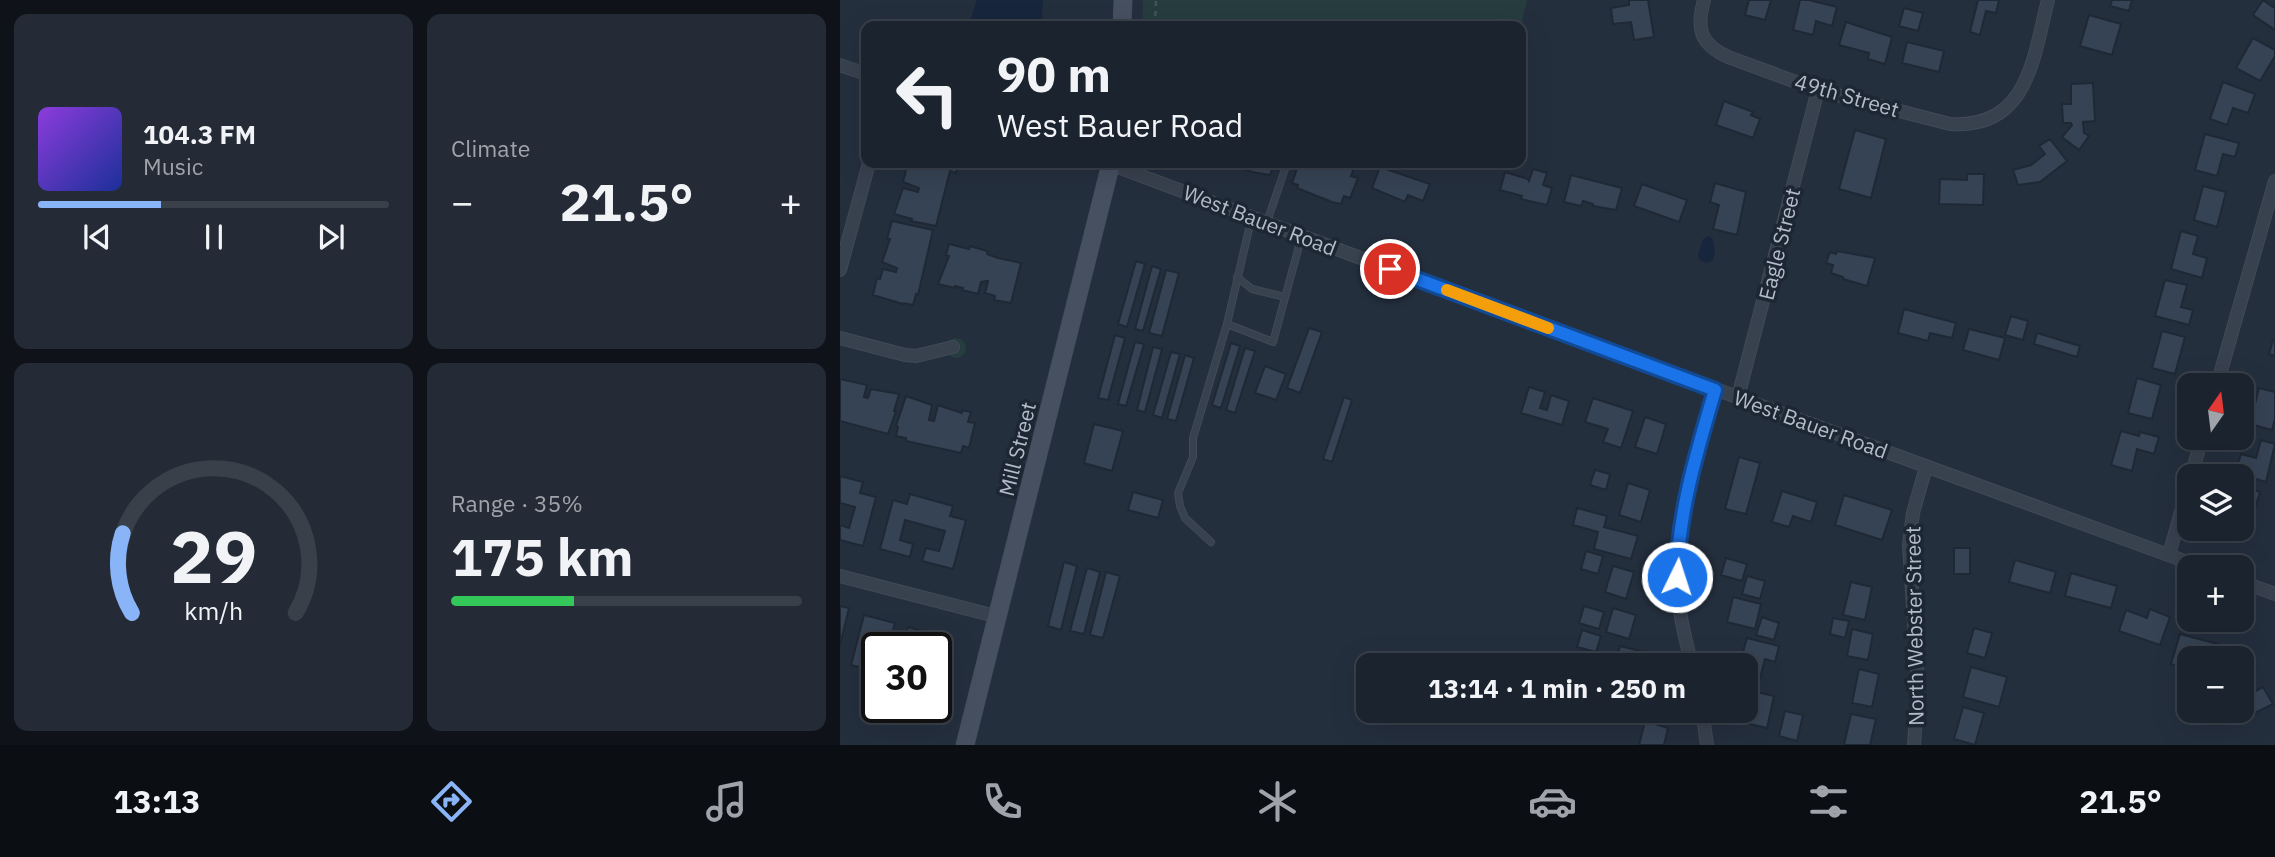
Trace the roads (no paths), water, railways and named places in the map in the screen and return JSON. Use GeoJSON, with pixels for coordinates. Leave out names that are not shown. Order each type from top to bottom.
{"type":"FeatureCollection","features":[{"type":"Feature","properties":{"kind":"main road"},"geometry":{"type":"LineString","coordinates":[[1122,21],[1123,0]]}},
{"type":"Feature","properties":{"kind":"main road","name":"Mill Street"},"geometry":{"type":"LineString","coordinates":[[965,745],[1109,168]]}},
{"type":"Feature","properties":{"kind":"street","name":"49th Street"},"geometry":{"type":"LineString","coordinates":[[1704,0],[1700,17],[1703,38],[1716,52],[1818,90],[1950,124],[1970,125],[1998,115],[2013,103],[2025,83],[2048,0]]}},
{"type":"Feature","properties":{"kind":"street"},"geometry":{"type":"LineString","coordinates":[[840,65],[861,72]]}},
{"type":"Feature","properties":{"kind":"street","name":"Eagle Street"},"geometry":{"type":"LineString","coordinates":[[1738,397],[1818,90]]}},
{"type":"Feature","properties":{"kind":"street"},"geometry":{"type":"LineString","coordinates":[[840,270],[868,168]]}},
{"type":"Feature","properties":{"kind":"street","name":"West Bauer Road"},"geometry":{"type":"LineString","coordinates":[[1123,168],[1715,390],[2177,558]]}},
{"type":"Feature","properties":{"kind":"street"},"geometry":{"type":"LineString","coordinates":[[2220,373],[2274,189]]}},
{"type":"Feature","properties":{"kind":"street"},"geometry":{"type":"LineString","coordinates":[[840,338],[916,356],[953,347]]}},
{"type":"Feature","properties":{"kind":"street"},"geometry":{"type":"LineString","coordinates":[[1690,653],[1678,597],[1677,560],[1691,476],[1715,390]]}},
{"type":"Feature","properties":{"kind":"street","name":"North Webster Street"},"geometry":{"type":"LineString","coordinates":[[1914,745],[1918,682],[1909,545],[1913,513],[1926,467]]}},
{"type":"Feature","properties":{"kind":"street"},"geometry":{"type":"LineString","coordinates":[[2169,555],[2177,527]]}},
{"type":"Feature","properties":{"kind":"street"},"geometry":{"type":"LineString","coordinates":[[840,576],[999,617]]}},
{"type":"Feature","properties":{"kind":"street"},"geometry":{"type":"LineString","coordinates":[[2254,586],[2275,594]]}},
{"type":"Feature","properties":{"kind":"street"},"geometry":{"type":"LineString","coordinates":[[1704,723],[1707,745]]}},
{"type":"Feature","properties":{"kind":"lane"},"geometry":{"type":"LineString","coordinates":[[1266,222],[1285,168]]}},
{"type":"Feature","properties":{"kind":"lane"},"geometry":{"type":"LineString","coordinates":[[1211,542],[1185,518],[1178,493],[1193,457],[1193,438],[1227,324],[1252,216]]}},
{"type":"Feature","properties":{"kind":"lane"},"geometry":{"type":"LineString","coordinates":[[1227,324],[1273,342],[1302,235]]}},
{"type":"Feature","properties":{"kind":"lane"},"geometry":{"type":"LineString","coordinates":[[1237,277],[1252,289],[1285,297]]}},
{"type":"Feature","properties":{"kind":"water"},"geometry":{"type":"Polygon","coordinates":[[[977,0],[1043,0],[1041,21],[970,21],[977,0]]]}},
{"type":"Feature","properties":{"kind":"water"},"geometry":{"type":"Polygon","coordinates":[[[1709,236],[1713,239],[1715,254],[1712,261],[1706,263],[1700,260],[1698,255],[1703,239],[1709,236]]]}}]}
